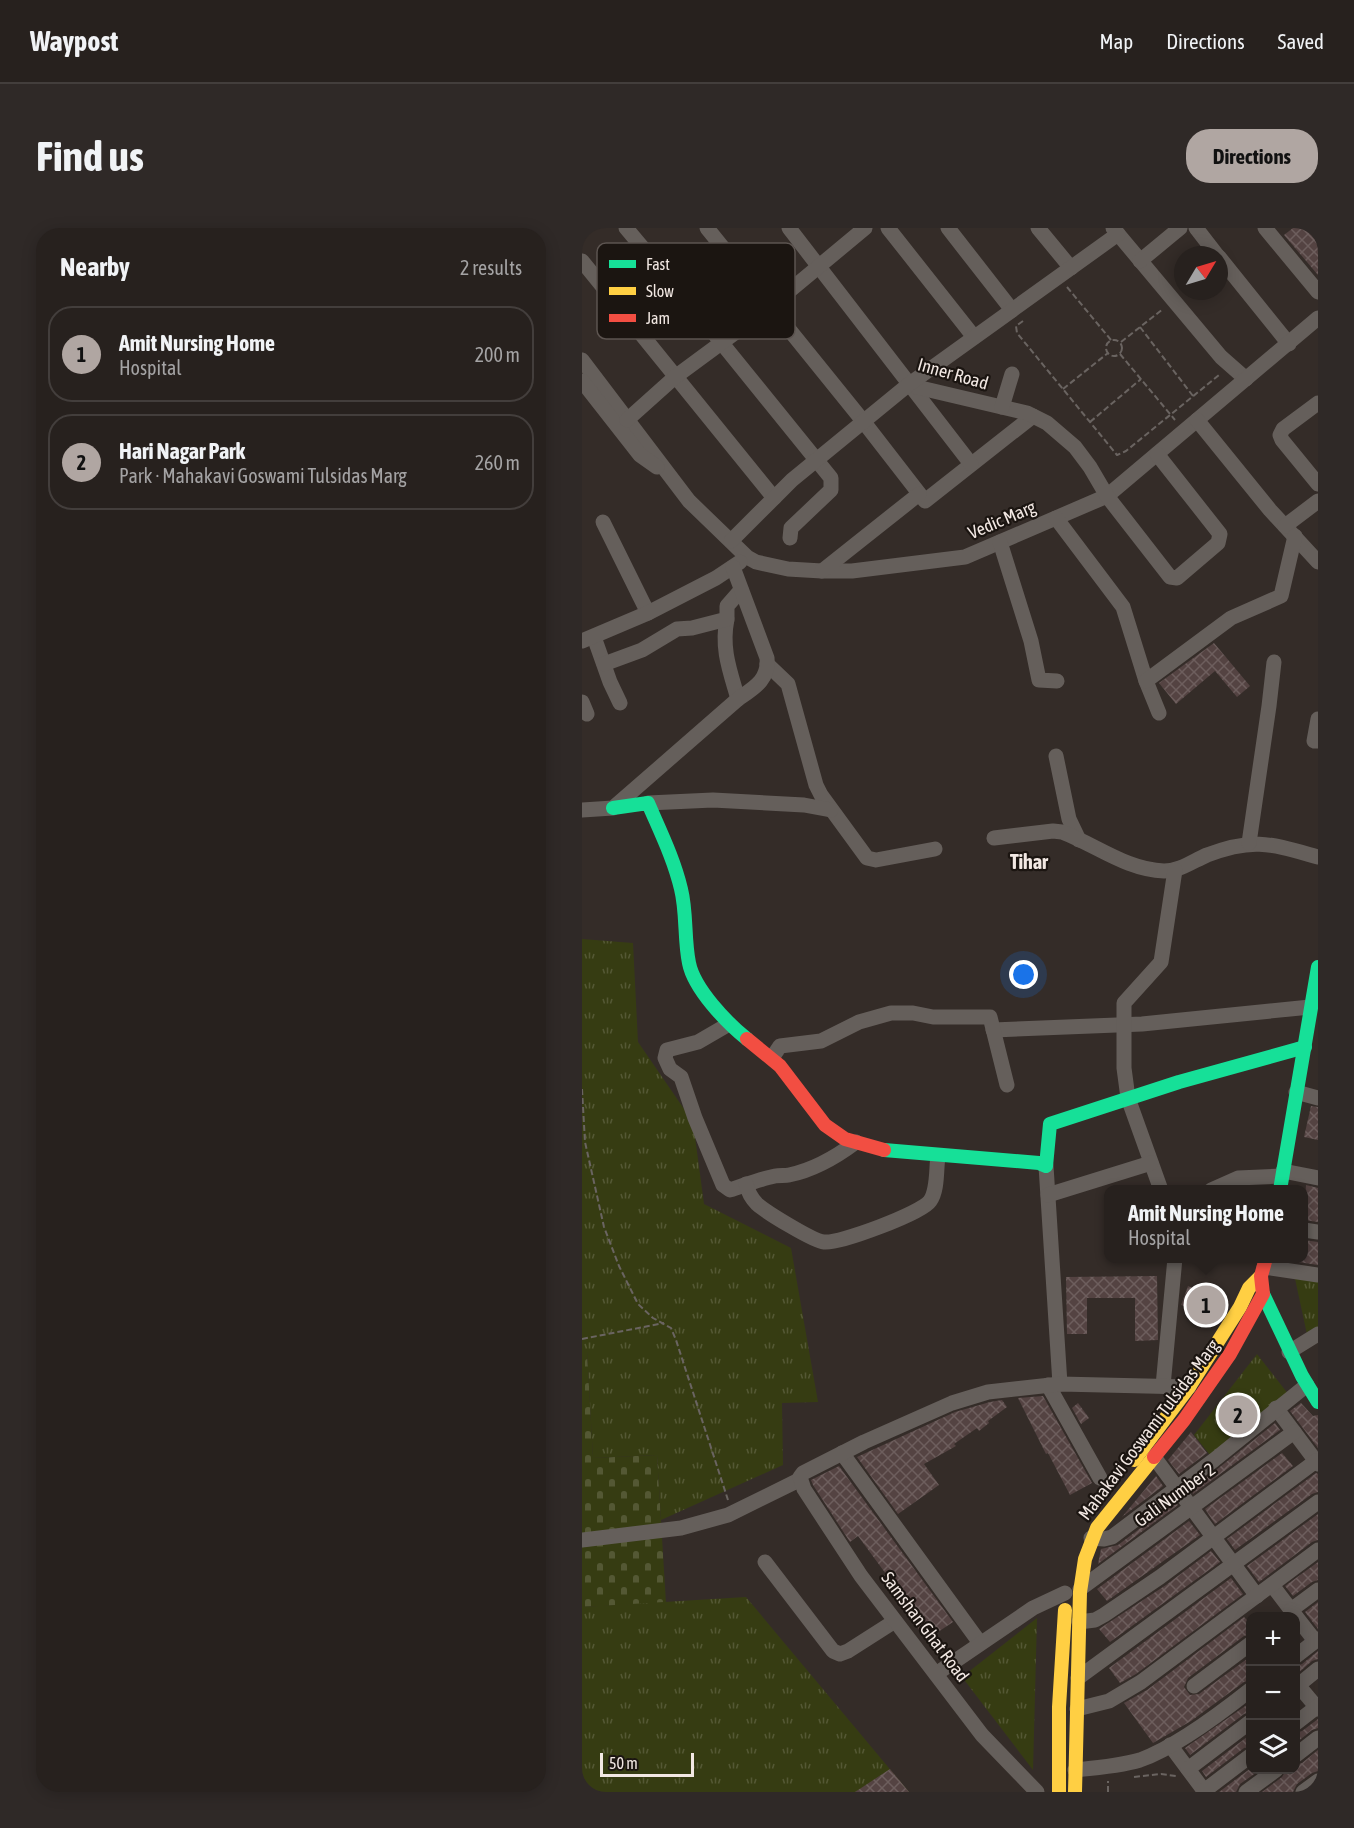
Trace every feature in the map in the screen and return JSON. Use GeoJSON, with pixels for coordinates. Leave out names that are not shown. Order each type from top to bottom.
{"type":"FeatureCollection","features":[{"type":"Feature","properties":{"kind":"street"},"geometry":{"type":"LineString","coordinates":[[626,228],[638,243]]}},
{"type":"Feature","properties":{"kind":"street"},"geometry":{"type":"LineString","coordinates":[[707,228],[719,243]]}},
{"type":"Feature","properties":{"kind":"street","name":"Inner Road"},"geometry":{"type":"LineString","coordinates":[[789,228],[908,385],[1002,407],[1033,416],[1047,423],[1075,447],[1107,496],[1170,577],[1177,578],[1218,543],[1220,534],[1157,454]]}},
{"type":"Feature","properties":{"kind":"street"},"geometry":{"type":"LineString","coordinates":[[795,285],[865,228]]}},
{"type":"Feature","properties":{"kind":"street"},"geometry":{"type":"LineString","coordinates":[[888,228],[974,337]]}},
{"type":"Feature","properties":{"kind":"street"},"geometry":{"type":"LineString","coordinates":[[948,228],[1018,315]]}},
{"type":"Feature","properties":{"kind":"street"},"geometry":{"type":"LineString","coordinates":[[1038,228],[1071,268]]}},
{"type":"Feature","properties":{"kind":"street"},"geometry":{"type":"LineString","coordinates":[[1140,261],[1180,228]]}},
{"type":"Feature","properties":{"kind":"street"},"geometry":{"type":"LineString","coordinates":[[1196,228],[1210,246]]}},
{"type":"Feature","properties":{"kind":"street"},"geometry":{"type":"LineString","coordinates":[[1265,228],[1317,287]]}},
{"type":"Feature","properties":{"kind":"street"},"geometry":{"type":"LineString","coordinates":[[730,541],[792,480],[863,421],[974,337],[1018,315],[1115,231],[1221,357],[1246,379]]}},
{"type":"Feature","properties":{"kind":"street"},"geometry":{"type":"LineString","coordinates":[[582,261],[597,280]]}},
{"type":"Feature","properties":{"kind":"street"},"geometry":{"type":"LineString","coordinates":[[1228,268],[1289,344]]}},
{"type":"Feature","properties":{"kind":"street","name":"Vedic Marg"},"geometry":{"type":"LineString","coordinates":[[582,360],[689,501],[747,557],[756,562],[788,569],[852,571],[965,557],[1107,496],[1318,318]]}},
{"type":"Feature","properties":{"kind":"street"},"geometry":{"type":"LineString","coordinates":[[795,338],[925,501],[1033,416]]}},
{"type":"Feature","properties":{"kind":"street"},"geometry":{"type":"LineString","coordinates":[[645,339],[774,498]]}},
{"type":"Feature","properties":{"kind":"street"},"geometry":{"type":"LineString","coordinates":[[718,339],[831,478],[832,487],[828,495],[791,528],[790,538]]}},
{"type":"Feature","properties":{"kind":"street"},"geometry":{"type":"LineString","coordinates":[[627,420],[675,377],[728,339]]}},
{"type":"Feature","properties":{"kind":"street"},"geometry":{"type":"LineString","coordinates":[[1002,407],[1012,374]]}},
{"type":"Feature","properties":{"kind":"street","name":"Vedic Marg"},"geometry":{"type":"LineString","coordinates":[[582,381],[640,456],[669,475]]}},
{"type":"Feature","properties":{"kind":"street"},"geometry":{"type":"LineString","coordinates":[[908,385],[971,464]]}},
{"type":"Feature","properties":{"kind":"street"},"geometry":{"type":"LineString","coordinates":[[1318,403],[1283,429],[1280,435],[1318,484]]}},
{"type":"Feature","properties":{"kind":"street"},"geometry":{"type":"LineString","coordinates":[[1197,420],[1318,562]]}},
{"type":"Feature","properties":{"kind":"street"},"geometry":{"type":"LineString","coordinates":[[822,571],[919,494]]}},
{"type":"Feature","properties":{"kind":"street"},"geometry":{"type":"LineString","coordinates":[[1146,681],[1231,618],[1279,598],[1290,531],[1318,501]]}},
{"type":"Feature","properties":{"kind":"street"},"geometry":{"type":"LineString","coordinates":[[1056,518],[1122,607],[1159,713]]}},
{"type":"Feature","properties":{"kind":"street"},"geometry":{"type":"LineString","coordinates":[[603,522],[648,613]]}},
{"type":"Feature","properties":{"kind":"street"},"geometry":{"type":"LineString","coordinates":[[1000,542],[1031,641],[1040,680],[1057,681]]}},
{"type":"Feature","properties":{"kind":"street"},"geometry":{"type":"LineString","coordinates":[[620,703],[604,664],[588,639],[648,613],[716,578],[747,557]]}},
{"type":"Feature","properties":{"kind":"street"},"geometry":{"type":"LineString","coordinates":[[733,567],[767,664],[788,684],[816,785],[831,810],[869,859],[935,849]]}},
{"type":"Feature","properties":{"kind":"street"},"geometry":{"type":"LineString","coordinates":[[738,699],[723,636],[727,606],[741,590]]}},
{"type":"Feature","properties":{"kind":"street"},"geometry":{"type":"LineString","coordinates":[[604,664],[642,650],[677,629],[692,628],[727,619]]}},
{"type":"Feature","properties":{"kind":"street"},"geometry":{"type":"LineString","coordinates":[[1249,843],[1274,662]]}},
{"type":"Feature","properties":{"kind":"street"},"geometry":{"type":"LineString","coordinates":[[613,808],[738,699],[759,685],[767,664]]}},
{"type":"Feature","properties":{"kind":"street"},"geometry":{"type":"LineString","coordinates":[[1318,719],[1314,741],[1318,741]]}},
{"type":"Feature","properties":{"kind":"street"},"geometry":{"type":"LineString","coordinates":[[1056,756],[1069,819],[1079,840]]}},
{"type":"Feature","properties":{"kind":"street"},"geometry":{"type":"LineString","coordinates":[[582,810],[648,803],[713,800],[804,805],[831,810]]}},
{"type":"Feature","properties":{"kind":"street"},"geometry":{"type":"LineString","coordinates":[[648,803],[675,865],[682,892],[691,972],[716,1010],[729,1024],[772,1058],[825,1125],[845,1139],[889,1151],[1039,1163],[1046,1166]]}},
{"type":"Feature","properties":{"kind":"street"},"geometry":{"type":"LineString","coordinates":[[994,838],[1062,832],[1129,863],[1160,871],[1175,870],[1222,849],[1249,843],[1267,844],[1318,857]]}},
{"type":"Feature","properties":{"kind":"street"},"geometry":{"type":"LineString","coordinates":[[1159,1185],[1128,1098],[1124,1068],[1124,1003],[1161,962],[1175,870]]}},
{"type":"Feature","properties":{"kind":"street"},"geometry":{"type":"LineString","coordinates":[[1282,1179],[1318,967]]}},
{"type":"Feature","properties":{"kind":"street"},"geometry":{"type":"LineString","coordinates":[[993,1030],[1124,1025],[1310,1007]]}},
{"type":"Feature","properties":{"kind":"street"},"geometry":{"type":"LineString","coordinates":[[772,1058],[780,1046],[821,1041],[859,1022],[891,1013],[913,1013],[933,1017],[990,1017],[1007,1085]]}},
{"type":"Feature","properties":{"kind":"street"},"geometry":{"type":"LineString","coordinates":[[729,1024],[698,1041],[668,1050],[665,1058],[670,1069],[681,1077],[695,1118],[723,1185],[730,1190],[813,1168],[842,1153],[856,1142]]}},
{"type":"Feature","properties":{"kind":"street"},"geometry":{"type":"LineString","coordinates":[[1101,1478],[1054,1384],[1046,1166],[1050,1124],[1128,1098],[1305,1047]]}},
{"type":"Feature","properties":{"kind":"street"},"geometry":{"type":"LineString","coordinates":[[1296,1092],[1318,1098]]}},
{"type":"Feature","properties":{"kind":"street"},"geometry":{"type":"LineString","coordinates":[[746,1184],[758,1204],[808,1237],[823,1242],[834,1242],[882,1226],[925,1206],[934,1193],[938,1156]]}},
{"type":"Feature","properties":{"kind":"street"},"geometry":{"type":"LineString","coordinates":[[1048,1195],[1151,1163]]}},
{"type":"Feature","properties":{"kind":"street"},"geometry":{"type":"LineString","coordinates":[[1222,1185],[1238,1178],[1318,1178]]}},
{"type":"Feature","properties":{"kind":"street"},"geometry":{"type":"LineString","coordinates":[[1163,1386],[1175,1263]]}},
{"type":"Feature","properties":{"kind":"street"},"geometry":{"type":"LineString","coordinates":[[1091,1538],[1112,1537],[1276,1408],[1314,1395],[1290,1352],[1279,1324],[1263,1294],[1263,1267],[1318,1275]]}},
{"type":"Feature","properties":{"kind":"street","name":"Mahakavi Goswami Tulsidas Marg"},"geometry":{"type":"LineString","coordinates":[[1059,1792],[1059,1707],[1075,1546],[1086,1523],[1189,1387],[1263,1267]]}},
{"type":"Feature","properties":{"kind":"street","name":"Mahakavi Goswami Tulsidas Marg"},"geometry":{"type":"LineString","coordinates":[[1075,1792],[1079,1622],[1071,1584],[1084,1562],[1091,1538],[1184,1420],[1230,1354],[1263,1294]]}},
{"type":"Feature","properties":{"kind":"street"},"geometry":{"type":"LineString","coordinates":[[1290,1352],[1318,1334]]}},
{"type":"Feature","properties":{"kind":"street"},"geometry":{"type":"LineString","coordinates":[[582,1540],[681,1528],[732,1512],[842,1453],[971,1396],[1054,1384],[1189,1387]]}},
{"type":"Feature","properties":{"kind":"street"},"geometry":{"type":"LineString","coordinates":[[1079,1622],[1104,1616],[1316,1458],[1276,1408]]}},
{"type":"Feature","properties":{"kind":"street","name":"Gali Number 2"},"geometry":{"type":"LineString","coordinates":[[936,1674],[1033,1608],[1191,1507],[1294,1432]]}},
{"type":"Feature","properties":{"kind":"street"},"geometry":{"type":"LineString","coordinates":[[842,1453],[981,1644]]}},
{"type":"Feature","properties":{"kind":"street"},"geometry":{"type":"LineString","coordinates":[[1154,1457],[1257,1596]]}},
{"type":"Feature","properties":{"kind":"street","name":"Samshan Ghat Road"},"geometry":{"type":"LineString","coordinates":[[800,1477],[861,1576],[982,1735],[1037,1792]]}},
{"type":"Feature","properties":{"kind":"street"},"geometry":{"type":"LineString","coordinates":[[1078,1678],[1318,1502]]}},
{"type":"Feature","properties":{"kind":"street"},"geometry":{"type":"LineString","coordinates":[[1247,1612],[1257,1596],[1318,1550]]}},
{"type":"Feature","properties":{"kind":"street"},"geometry":{"type":"LineString","coordinates":[[765,1562],[833,1651],[840,1654],[848,1651],[895,1621]]}},
{"type":"Feature","properties":{"kind":"street"},"geometry":{"type":"LineString","coordinates":[[1272,1584],[1317,1640],[1300,1653]]}},
{"type":"Feature","properties":{"kind":"street"},"geometry":{"type":"LineString","coordinates":[[1291,1610],[1318,1590]]}},
{"type":"Feature","properties":{"kind":"street"},"geometry":{"type":"LineString","coordinates":[[1077,1709],[1109,1701],[1246,1613]]}},
{"type":"Feature","properties":{"kind":"street"},"geometry":{"type":"LineString","coordinates":[[1194,1686],[1246,1648]]}},
{"type":"Feature","properties":{"kind":"street"},"geometry":{"type":"LineString","coordinates":[[1300,1656],[1316,1670],[1300,1683]]}},
{"type":"Feature","properties":{"kind":"street"},"geometry":{"type":"LineString","coordinates":[[1300,1689],[1318,1708],[1300,1720]]}},
{"type":"Feature","properties":{"kind":"street"},"geometry":{"type":"LineString","coordinates":[[1075,1770],[1138,1760],[1160,1751],[1225,1710],[1246,1694]]}},
{"type":"Feature","properties":{"kind":"street"},"geometry":{"type":"LineString","coordinates":[[1185,1775],[1246,1726]]}},
{"type":"Feature","properties":{"kind":"street"},"geometry":{"type":"LineString","coordinates":[[1300,1752],[1318,1738]]}},
{"type":"Feature","properties":{"kind":"street"},"geometry":{"type":"LineString","coordinates":[[1170,1745],[1185,1775],[1204,1791],[1246,1760]]}},
{"type":"Feature","properties":{"kind":"street"},"geometry":{"type":"LineString","coordinates":[[1246,1792],[1271,1774]]}},
{"type":"Feature","properties":{"kind":"street"},"geometry":{"type":"LineString","coordinates":[[1303,1792],[1318,1781]]}},
{"type":"Feature","properties":{"kind":"path"},"geometry":{"type":"LineString","coordinates":[[1066,286],[1111,340],[1121,342]]}},
{"type":"Feature","properties":{"kind":"path"},"geometry":{"type":"LineString","coordinates":[[1121,342],[1167,306]]}},
{"type":"Feature","properties":{"kind":"path"},"geometry":{"type":"LineString","coordinates":[[1018,315],[1017,333],[1118,455],[1194,396],[1140,327]]}},
{"type":"Feature","properties":{"kind":"path"},"geometry":{"type":"LineString","coordinates":[[1111,340],[1106,347],[1108,353],[1115,356],[1120,354],[1123,347],[1121,342]]}},
{"type":"Feature","properties":{"kind":"path"},"geometry":{"type":"LineString","coordinates":[[1063,389],[1108,353]]}},
{"type":"Feature","properties":{"kind":"path"},"geometry":{"type":"LineString","coordinates":[[1120,354],[1170,414]]}},
{"type":"Feature","properties":{"kind":"path"},"geometry":{"type":"LineString","coordinates":[[1089,422],[1141,379]]}},
{"type":"Feature","properties":{"kind":"path"},"geometry":{"type":"LineString","coordinates":[[582,1089],[584,1142],[604,1227],[619,1266],[638,1304],[653,1318],[671,1328],[732,1512]]}},
{"type":"Feature","properties":{"kind":"path"},"geometry":{"type":"LineString","coordinates":[[582,1339],[664,1323]]}},
{"type":"Feature","properties":{"kind":"path"},"geometry":{"type":"LineString","coordinates":[[1130,1778],[1161,1773],[1185,1775]]}},
{"type":"Feature","properties":{"kind":"path"},"geometry":{"type":"LineString","coordinates":[[1108,1780],[1108,1792]]}},
{"type":"Feature","properties":{"kind":"green space"},"geometry":{"type":"Polygon","coordinates":[[[582,939],[633,943],[638,1042],[693,1122],[704,1204],[791,1248],[818,1402],[782,1403],[783,1465],[661,1520],[657,1455],[593,1458],[587,1351],[582,1351],[582,939]]]}},
{"type":"Feature","properties":{"kind":"green space"},"geometry":{"type":"Polygon","coordinates":[[[1294,1274],[1318,1280],[1318,1331],[1308,1339],[1294,1274]]]}},
{"type":"Feature","properties":{"kind":"green space"},"geometry":{"type":"Polygon","coordinates":[[[582,1351],[587,1351],[593,1458],[657,1455],[666,1603],[582,1607],[582,1351]]]}},
{"type":"Feature","properties":{"kind":"green space"},"geometry":{"type":"Polygon","coordinates":[[[1257,1354],[1289,1395],[1214,1460],[1194,1435],[1257,1354]]]}},
{"type":"Feature","properties":{"kind":"green space"},"geometry":{"type":"Polygon","coordinates":[[[746,1597],[909,1792],[582,1792],[582,1607],[746,1597]]]}},
{"type":"Feature","properties":{"kind":"green space"},"geometry":{"type":"Polygon","coordinates":[[[1037,1618],[1033,1770],[962,1677],[1037,1618]]]}},
{"type":"Feature","properties":{"kind":"building"},"geometry":{"type":"Polygon","coordinates":[[[1293,228],[1318,228],[1318,275],[1284,235],[1293,228]]]}},
{"type":"Feature","properties":{"kind":"building"},"geometry":{"type":"Polygon","coordinates":[[[1214,643],[1250,686],[1237,697],[1215,671],[1176,704],[1159,683],[1214,643]]]}},
{"type":"Feature","properties":{"kind":"building"},"geometry":{"type":"Polygon","coordinates":[[[1311,1106],[1318,1107],[1318,1140],[1304,1137],[1311,1106]]]}},
{"type":"Feature","properties":{"kind":"building"},"geometry":{"type":"Polygon","coordinates":[[[1308,1186],[1318,1188],[1318,1222],[1308,1221],[1308,1186]]]}},
{"type":"Feature","properties":{"kind":"building"},"geometry":{"type":"Polygon","coordinates":[[[1308,1241],[1318,1242],[1318,1265],[1305,1263],[1308,1263],[1308,1241]]]}},
{"type":"Feature","properties":{"kind":"building"},"geometry":{"type":"Polygon","coordinates":[[[1157,1276],[1158,1340],[1135,1341],[1135,1298],[1087,1298],[1087,1334],[1067,1334],[1066,1277],[1157,1276]]]}},
{"type":"Feature","properties":{"kind":"building"},"geometry":{"type":"Polygon","coordinates":[[[1188,1286],[1229,1301],[1218,1318],[1181,1305],[1188,1286]]]}},
{"type":"Feature","properties":{"kind":"building"},"geometry":{"type":"Polygon","coordinates":[[[1043,1396],[1092,1483],[1070,1495],[1018,1398],[1043,1396]]]}},
{"type":"Feature","properties":{"kind":"building"},"geometry":{"type":"Polygon","coordinates":[[[1002,1400],[1007,1407],[988,1421],[989,1423],[979,1431],[977,1428],[954,1444],[956,1446],[924,1464],[939,1485],[898,1514],[857,1457],[955,1412],[1002,1400]]]}},
{"type":"Feature","properties":{"kind":"building"},"geometry":{"type":"Polygon","coordinates":[[[1078,1403],[1089,1418],[1081,1424],[1072,1408],[1078,1403]]]}},
{"type":"Feature","properties":{"kind":"building"},"geometry":{"type":"Polygon","coordinates":[[[1301,1403],[1313,1416],[1318,1415],[1318,1448],[1290,1411],[1301,1403]]]}},
{"type":"Feature","properties":{"kind":"building"},"geometry":{"type":"Polygon","coordinates":[[[1275,1423],[1280,1430],[1193,1494],[1191,1490],[1275,1423]]]}},
{"type":"Feature","properties":{"kind":"building"},"geometry":{"type":"Polygon","coordinates":[[[1191,1432],[1207,1453],[1179,1474],[1168,1460],[1191,1432]]]}},
{"type":"Feature","properties":{"kind":"building"},"geometry":{"type":"Polygon","coordinates":[[[1282,1453],[1293,1466],[1215,1524],[1205,1509],[1282,1453]]]}},
{"type":"Feature","properties":{"kind":"building"},"geometry":{"type":"Polygon","coordinates":[[[839,1466],[953,1622],[926,1640],[911,1618],[914,1615],[899,1592],[897,1594],[883,1576],[886,1574],[858,1536],[850,1542],[813,1485],[811,1480],[839,1466]]]}},
{"type":"Feature","properties":{"kind":"building"},"geometry":{"type":"Polygon","coordinates":[[[1316,1473],[1318,1474],[1318,1492],[1235,1550],[1227,1539],[1316,1473]]]}},
{"type":"Feature","properties":{"kind":"building"},"geometry":{"type":"Polygon","coordinates":[[[1156,1476],[1163,1486],[1122,1517],[1156,1476]]]}},
{"type":"Feature","properties":{"kind":"building"},"geometry":{"type":"Polygon","coordinates":[[[1175,1502],[1178,1505],[1098,1564],[1101,1549],[1118,1545],[1175,1502]]]}},
{"type":"Feature","properties":{"kind":"building"},"geometry":{"type":"Polygon","coordinates":[[[1318,1514],[1318,1540],[1312,1542],[1259,1582],[1247,1566],[1318,1514]]]}},
{"type":"Feature","properties":{"kind":"building"},"geometry":{"type":"Polygon","coordinates":[[[1189,1521],[1200,1535],[1107,1601],[1097,1589],[1189,1521]]]}},
{"type":"Feature","properties":{"kind":"building"},"geometry":{"type":"Polygon","coordinates":[[[1211,1551],[1220,1562],[1110,1642],[1099,1629],[1166,1585],[1211,1551]]]}},
{"type":"Feature","properties":{"kind":"building"},"geometry":{"type":"Polygon","coordinates":[[[1318,1562],[1318,1580],[1293,1596],[1285,1586],[1318,1562]]]}},
{"type":"Feature","properties":{"kind":"building"},"geometry":{"type":"Polygon","coordinates":[[[1231,1578],[1243,1594],[1136,1674],[1120,1683],[1109,1668],[1231,1578]]]}},
{"type":"Feature","properties":{"kind":"building"},"geometry":{"type":"Polygon","coordinates":[[[1318,1602],[1318,1629],[1305,1612],[1318,1602]]]}},
{"type":"Feature","properties":{"kind":"building"},"geometry":{"type":"Polygon","coordinates":[[[1244,1617],[1246,1619],[1246,1635],[1188,1678],[1184,1687],[1190,1695],[1199,1694],[1246,1660],[1246,1681],[1191,1721],[1153,1743],[1124,1703],[1147,1690],[1244,1617]]]}},
{"type":"Feature","properties":{"kind":"building"},"geometry":{"type":"Polygon","coordinates":[[[1318,1651],[1318,1659],[1300,1672],[1302,1664],[1318,1651]]]}},
{"type":"Feature","properties":{"kind":"building"},"geometry":{"type":"Polygon","coordinates":[[[1246,1705],[1246,1713],[1190,1755],[1185,1748],[1246,1705]]]}},
{"type":"Feature","properties":{"kind":"building"},"geometry":{"type":"Polygon","coordinates":[[[1318,1719],[1318,1728],[1300,1740],[1300,1732],[1318,1719]]]}},
{"type":"Feature","properties":{"kind":"building"},"geometry":{"type":"Polygon","coordinates":[[[1246,1738],[1246,1747],[1206,1777],[1202,1771],[1246,1738]]]}},
{"type":"Feature","properties":{"kind":"building"},"geometry":{"type":"Polygon","coordinates":[[[1318,1750],[1318,1771],[1297,1784],[1293,1792],[1262,1792],[1284,1774],[1300,1774],[1300,1764],[1318,1750]]]}},
{"type":"Feature","properties":{"kind":"building"},"geometry":{"type":"Polygon","coordinates":[[[890,1769],[909,1792],[855,1792],[890,1769]]]}},
{"type":"Feature","properties":{"kind":"building"},"geometry":{"type":"Polygon","coordinates":[[[1246,1772],[1246,1774],[1254,1774],[1240,1784],[1236,1792],[1219,1792],[1246,1772]]]}},
{"type":"Feature","properties":{"kind":"traffic: fast"},"geometry":{"type":"LineString","coordinates":[[613,808],[648,803],[671,856],[681,889],[687,954],[692,973],[712,1005],[747,1039]]}},
{"type":"Feature","properties":{"kind":"traffic: fast"},"geometry":{"type":"LineString","coordinates":[[1281,1185],[1318,967]]}},
{"type":"Feature","properties":{"kind":"traffic: fast"},"geometry":{"type":"LineString","coordinates":[[884,1150],[1039,1163],[1046,1166],[1050,1124],[1179,1082],[1305,1047]]}},
{"type":"Feature","properties":{"kind":"traffic: fast"},"geometry":{"type":"LineString","coordinates":[[1263,1294],[1302,1376],[1318,1402]]}},
{"type":"Feature","properties":{"kind":"traffic: slow"},"geometry":{"type":"LineString","coordinates":[[1134,1460],[1189,1387],[1240,1307],[1249,1288],[1261,1276]]}},
{"type":"Feature","properties":{"kind":"traffic: slow"},"geometry":{"type":"LineString","coordinates":[[1075,1792],[1080,1592],[1085,1559],[1097,1528],[1154,1457]]}},
{"type":"Feature","properties":{"kind":"traffic: slow"},"geometry":{"type":"LineString","coordinates":[[1059,1792],[1059,1707],[1065,1610]]}},
{"type":"Feature","properties":{"kind":"traffic: jam"},"geometry":{"type":"LineString","coordinates":[[747,1039],[780,1066],[825,1125],[845,1139],[884,1150]]}},
{"type":"Feature","properties":{"kind":"traffic: jam"},"geometry":{"type":"LineString","coordinates":[[1154,1457],[1184,1420],[1230,1354],[1263,1294],[1261,1276],[1265,1263]]}},
{"type":"Feature","properties":{"kind":"place","name":"Amit Nursing Home"},"geometry":{"type":"Point","coordinates":[1206,1305]}},
{"type":"Feature","properties":{"kind":"place","name":"Hari Nagar Park"},"geometry":{"type":"Point","coordinates":[1238,1415]}},
{"type":"Feature","properties":{"kind":"district","name":"Tihar"},"geometry":{"type":"Point","coordinates":[1029,862]}}]}
